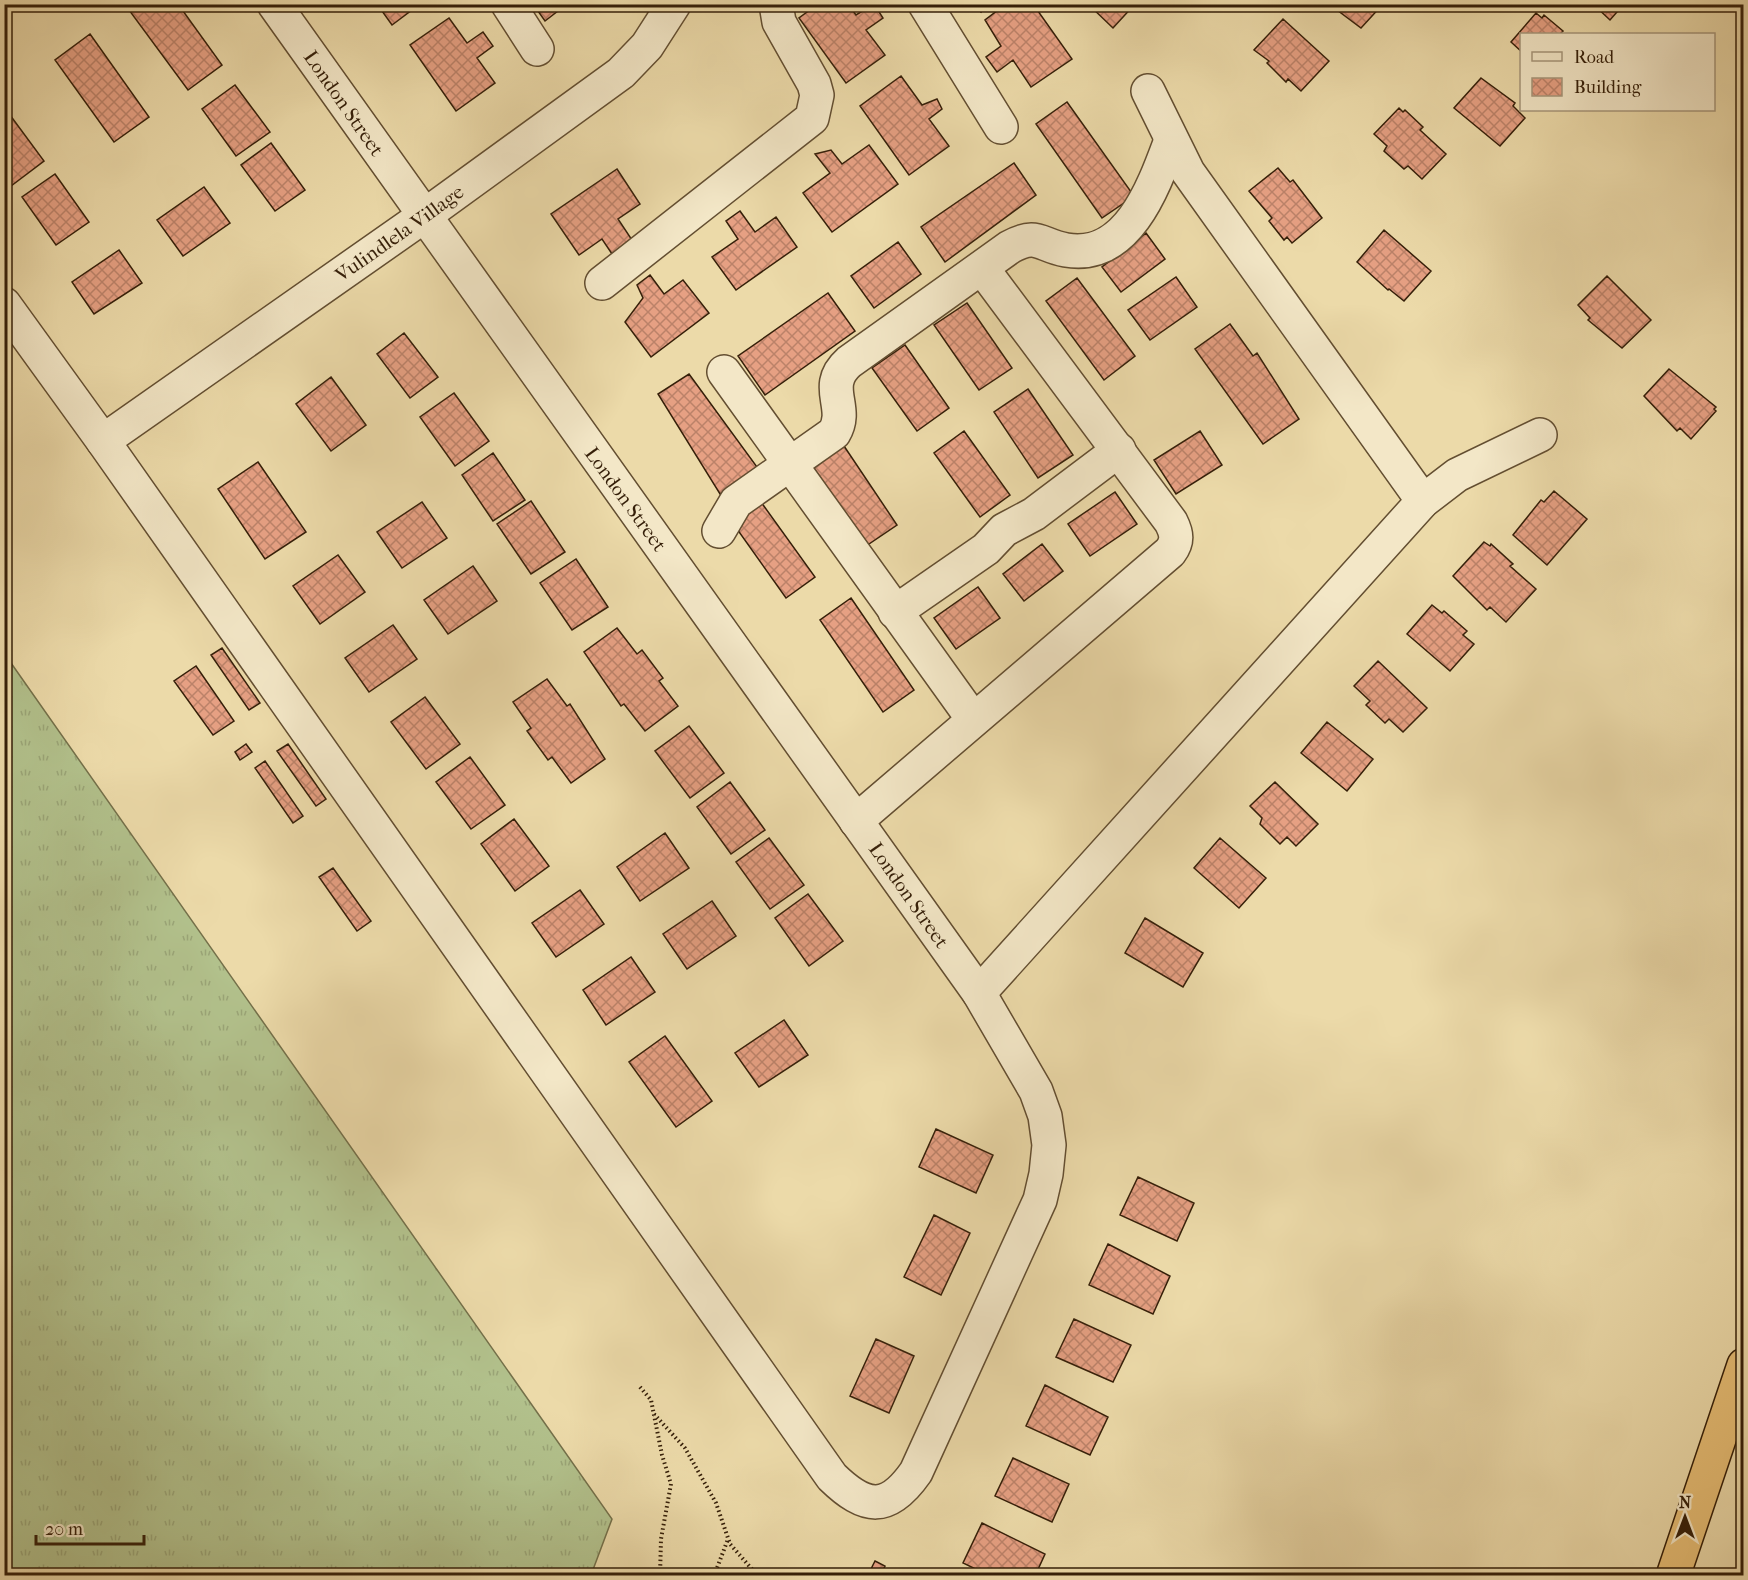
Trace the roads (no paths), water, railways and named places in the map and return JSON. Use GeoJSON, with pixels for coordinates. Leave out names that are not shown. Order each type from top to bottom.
{"type":"FeatureCollection","features":[{"type":"Feature","properties":{"kind":"highway"},"geometry":{"type":"LineString","coordinates":[[1673,1575],[1743,1365]]}},
{"type":"Feature","properties":{"kind":"street","name":"London Street"},"geometry":{"type":"LineString","coordinates":[[4,304],[103,441],[832,1477],[847,1491],[863,1500],[883,1502],[902,1492],[916,1472],[1040,1200],[1049,1145],[1045,1116],[1036,1091],[979,993],[274,4]]}},
{"type":"Feature","properties":{"kind":"street"},"geometry":{"type":"LineString","coordinates":[[508,4],[537,49]]}},
{"type":"Feature","properties":{"kind":"street","name":"Vulindlela Village"},"geometry":{"type":"LineString","coordinates":[[103,441],[424,216],[621,73],[647,46],[674,4]]}},
{"type":"Feature","properties":{"kind":"street"},"geometry":{"type":"LineString","coordinates":[[602,283],[812,118],[817,95],[814,84],[779,22],[776,4]]}},
{"type":"Feature","properties":{"kind":"street"},"geometry":{"type":"LineString","coordinates":[[925,4],[1001,127]]}},
{"type":"Feature","properties":{"kind":"street"},"geometry":{"type":"LineString","coordinates":[[1148,91],[1188,172],[1423,501]]}},
{"type":"Feature","properties":{"kind":"street"},"geometry":{"type":"LineString","coordinates":[[719,531],[736,502],[824,442],[840,424],[836,389],[839,371],[1025,239],[1034,238],[1064,250],[1083,252],[1113,239],[1130,224],[1146,203],[1171,141]]}},
{"type":"Feature","properties":{"kind":"street"},"geometry":{"type":"LineString","coordinates":[[856,821],[1170,552],[1176,543],[1177,536],[1171,522],[982,268]]}},
{"type":"Feature","properties":{"kind":"street"},"geometry":{"type":"LineString","coordinates":[[724,372],[973,719]]}},
{"type":"Feature","properties":{"kind":"street"},"geometry":{"type":"LineString","coordinates":[[979,993],[1423,501],[1458,475],[1539,435]]}},
{"type":"Feature","properties":{"kind":"street"},"geometry":{"type":"LineString","coordinates":[[895,612],[986,549],[1004,530],[1034,514],[1119,450]]}}]}
